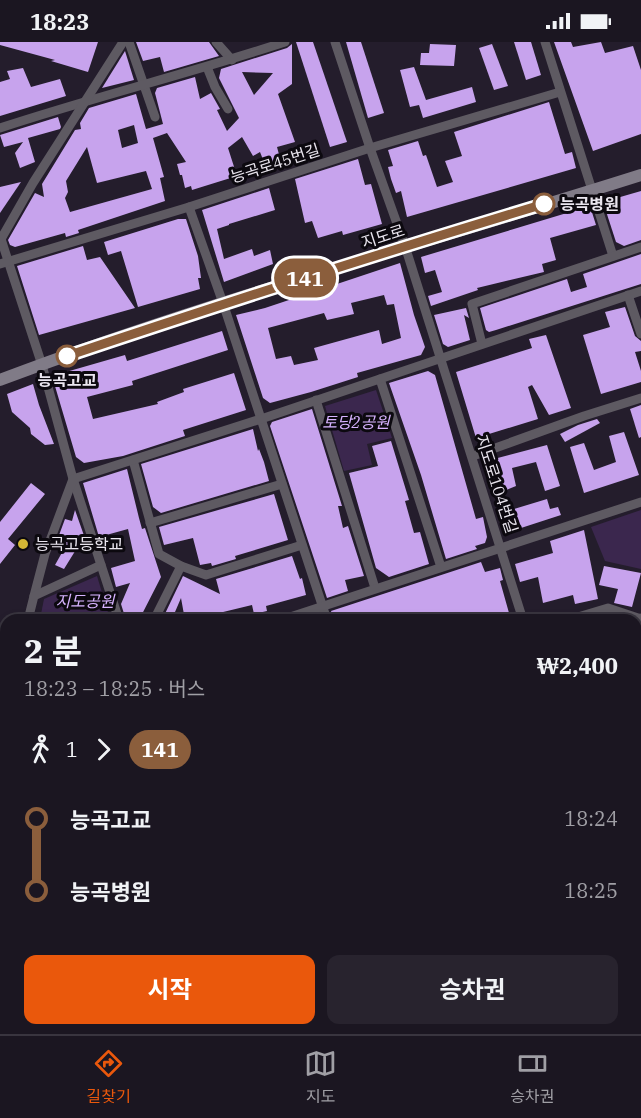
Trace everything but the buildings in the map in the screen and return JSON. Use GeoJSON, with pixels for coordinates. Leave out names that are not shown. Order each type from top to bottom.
{"type":"FeatureCollection","features":[{"type":"Feature","properties":{"kind":"main road","name":"지도로"},"geometry":{"type":"LineString","coordinates":[[0,380],[223,303],[641,175]]}},
{"type":"Feature","properties":{"kind":"street"},"geometry":{"type":"LineString","coordinates":[[117,614],[73,479],[42,364],[3,262],[0,238],[123,42]]}},
{"type":"Feature","properties":{"kind":"street"},"geometry":{"type":"LineString","coordinates":[[129,42],[155,117]]}},
{"type":"Feature","properties":{"kind":"street"},"geometry":{"type":"LineString","coordinates":[[216,42],[232,60]]}},
{"type":"Feature","properties":{"kind":"street"},"geometry":{"type":"LineString","coordinates":[[0,128],[87,100],[232,60],[285,42]]}},
{"type":"Feature","properties":{"kind":"street","name":"지도로104번길"},"geometry":{"type":"LineString","coordinates":[[335,42],[405,246],[521,614]]}},
{"type":"Feature","properties":{"kind":"street"},"geometry":{"type":"LineString","coordinates":[[545,42],[613,256]]}},
{"type":"Feature","properties":{"kind":"street"},"geometry":{"type":"LineString","coordinates":[[207,67],[215,87],[228,108]]}},
{"type":"Feature","properties":{"kind":"street","name":"능곡로45번길"},"geometry":{"type":"LineString","coordinates":[[3,262],[189,207],[370,148],[560,92]]}},
{"type":"Feature","properties":{"kind":"street"},"geometry":{"type":"LineString","coordinates":[[189,207],[223,303],[325,614]]}},
{"type":"Feature","properties":{"kind":"street"},"geometry":{"type":"LineString","coordinates":[[482,344],[471,303],[641,247]]}},
{"type":"Feature","properties":{"kind":"street"},"geometry":{"type":"LineString","coordinates":[[73,479],[641,291]]}},
{"type":"Feature","properties":{"kind":"street"},"geometry":{"type":"LineString","coordinates":[[628,295],[641,334]]}},
{"type":"Feature","properties":{"kind":"street"},"geometry":{"type":"LineString","coordinates":[[380,379],[441,567]]}},
{"type":"Feature","properties":{"kind":"street"},"geometry":{"type":"LineString","coordinates":[[473,456],[641,398]]}},
{"type":"Feature","properties":{"kind":"street"},"geometry":{"type":"LineString","coordinates":[[316,400],[375,588]]}},
{"type":"Feature","properties":{"kind":"street"},"geometry":{"type":"LineString","coordinates":[[133,460],[159,554],[181,566],[206,575],[302,545]]}},
{"type":"Feature","properties":{"kind":"street"},"geometry":{"type":"LineString","coordinates":[[30,614],[45,554],[73,479]]}},
{"type":"Feature","properties":{"kind":"street"},"geometry":{"type":"LineString","coordinates":[[150,523],[282,484]]}},
{"type":"Feature","properties":{"kind":"street"},"geometry":{"type":"LineString","coordinates":[[297,614],[641,502]]}},
{"type":"Feature","properties":{"kind":"street"},"geometry":{"type":"LineString","coordinates":[[34,596],[101,565]]}},
{"type":"Feature","properties":{"kind":"street"},"geometry":{"type":"LineString","coordinates":[[157,614],[181,566]]}},
{"type":"Feature","properties":{"kind":"street"},"geometry":{"type":"LineString","coordinates":[[588,614],[608,608],[628,614]]}},
{"type":"Feature","properties":{"kind":"green space","name":"토당2공원"},"geometry":{"type":"Polygon","coordinates":[[[376,390],[392,438],[367,444],[372,465],[344,471],[325,406],[376,390]]]}},
{"type":"Feature","properties":{"kind":"green space"},"geometry":{"type":"Polygon","coordinates":[[[641,510],[641,569],[605,561],[591,527],[641,510]]]}},
{"type":"Feature","properties":{"kind":"green space","name":"지도공원"},"geometry":{"type":"Polygon","coordinates":[[[97,576],[108,614],[41,614],[44,599],[97,576]]]}},
{"type":"Feature","properties":{"kind":"bus line","name":"141"},"geometry":{"type":"LineString","coordinates":[[67,356],[223,303],[544,204]]}},
{"type":"Feature","properties":{"kind":"place","name":"능곡병원"},"geometry":{"type":"Point","coordinates":[544,204]}},
{"type":"Feature","properties":{"kind":"place","name":"능곡고교"},"geometry":{"type":"Point","coordinates":[67,356]}},
{"type":"Feature","properties":{"kind":"place","name":"능곡고등학교"},"geometry":{"type":"Point","coordinates":[23,544]}}]}
